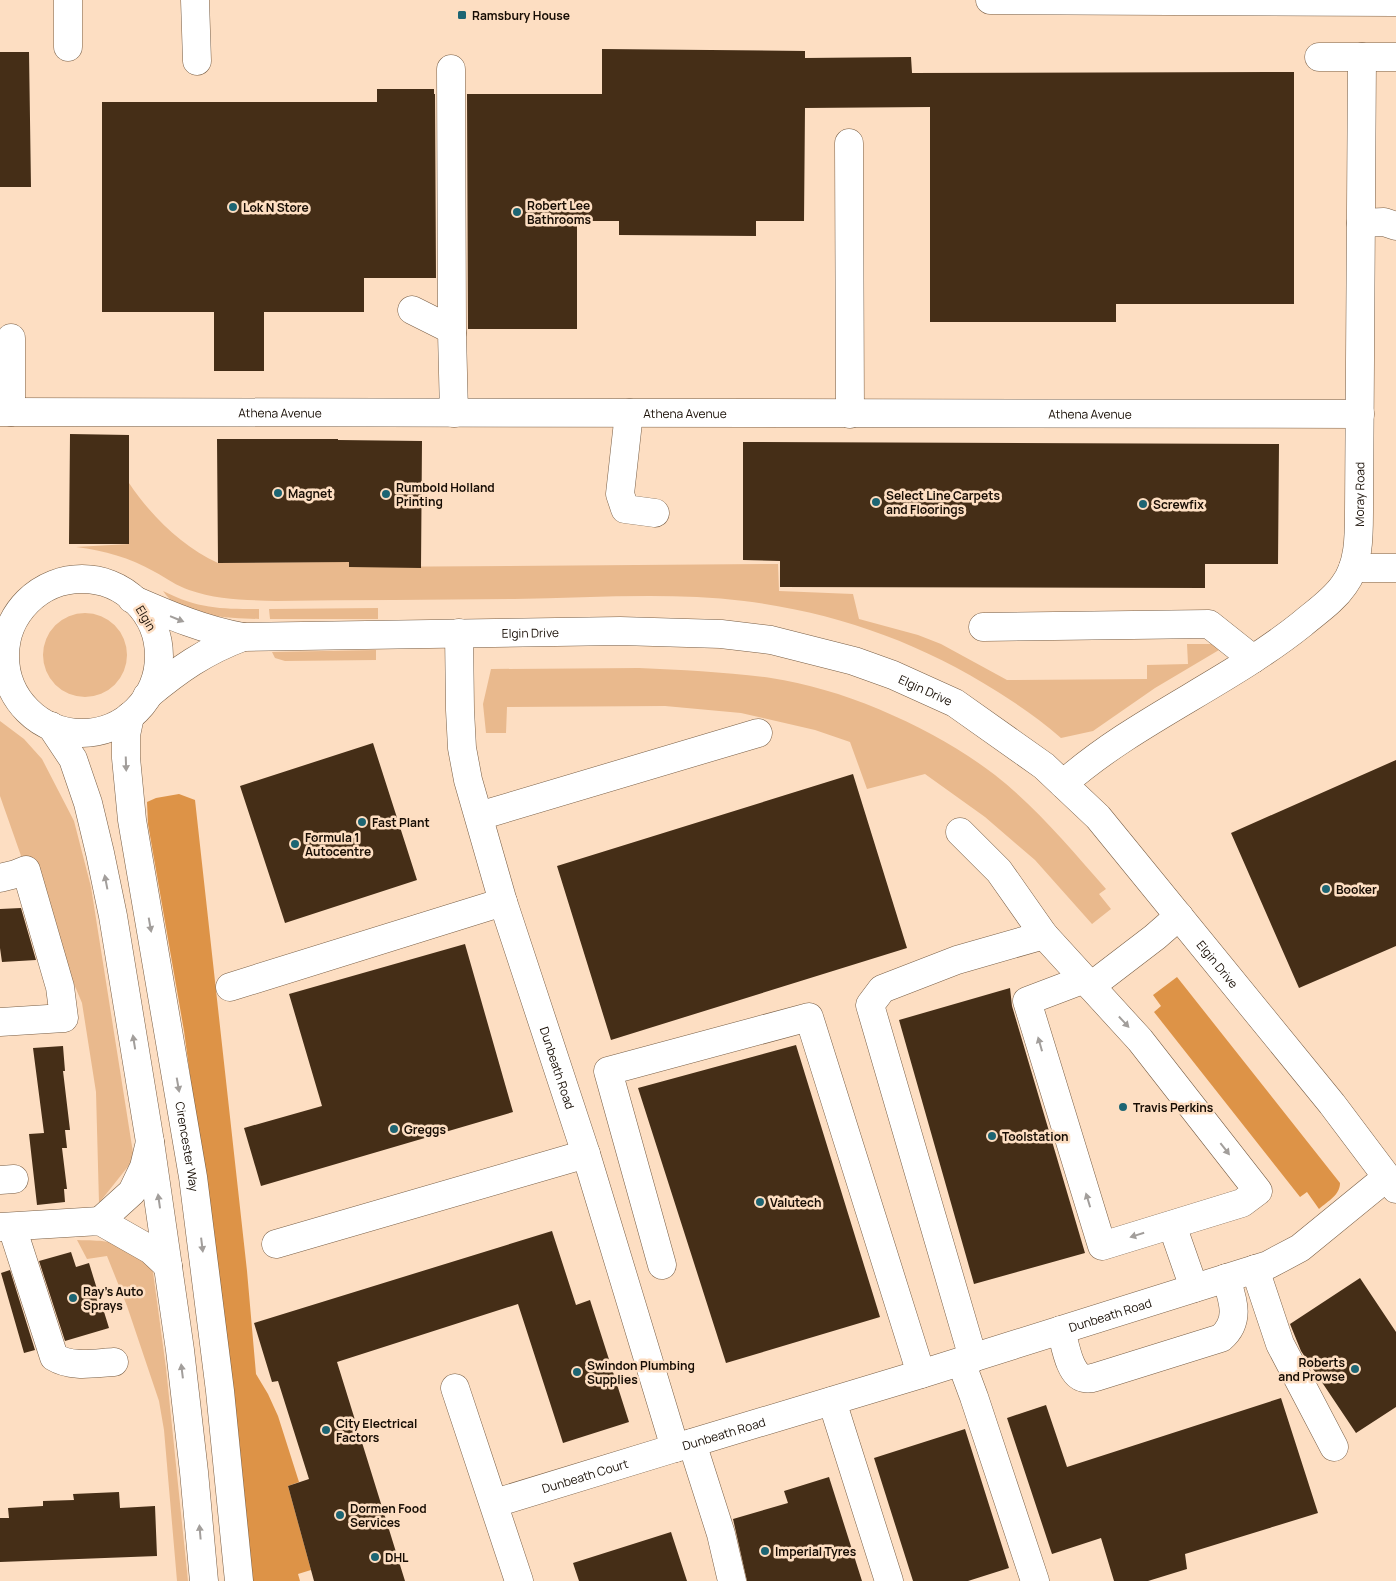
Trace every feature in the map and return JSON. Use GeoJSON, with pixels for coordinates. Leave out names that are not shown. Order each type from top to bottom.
{"type":"FeatureCollection","features":[{"type":"Feature","properties":{"kind":"street"},"geometry":{"type":"LineString","coordinates":[[68,0],[68,47]]}},
{"type":"Feature","properties":{"kind":"street"},"geometry":{"type":"LineString","coordinates":[[195,0],[197,60]]}},
{"type":"Feature","properties":{"kind":"street"},"geometry":{"type":"LineString","coordinates":[[990,0],[1396,2]]}},
{"type":"Feature","properties":{"kind":"street"},"geometry":{"type":"LineString","coordinates":[[1319,57],[1396,57]]}},
{"type":"Feature","properties":{"kind":"street","name":"Moray Road"},"geometry":{"type":"LineString","coordinates":[[1063,784],[1082,767],[1117,744],[1275,645],[1330,600],[1344,585],[1353,568],[1358,540],[1362,57]]}},
{"type":"Feature","properties":{"kind":"street"},"geometry":{"type":"LineString","coordinates":[[451,69],[454,413]]}},
{"type":"Feature","properties":{"kind":"street"},"geometry":{"type":"LineString","coordinates":[[849,143],[850,414]]}},
{"type":"Feature","properties":{"kind":"street"},"geometry":{"type":"LineString","coordinates":[[1361,223],[1384,222],[1396,226]]}},
{"type":"Feature","properties":{"kind":"street"},"geometry":{"type":"LineString","coordinates":[[412,310],[446,327],[452,333]]}},
{"type":"Feature","properties":{"kind":"street","name":"Athena Avenue"},"geometry":{"type":"LineString","coordinates":[[11,338],[6,412],[1360,414]]}},
{"type":"Feature","properties":{"kind":"street"},"geometry":{"type":"LineString","coordinates":[[629,413],[620,494],[625,509],[655,513]]}},
{"type":"Feature","properties":{"kind":"street"},"geometry":{"type":"LineString","coordinates":[[1353,568],[1396,568]]}},
{"type":"Feature","properties":{"kind":"street","name":"Elgin"},"geometry":{"type":"LineString","coordinates":[[78,580],[98,581],[112,585],[132,599],[141,607],[149,619],[158,645],[156,675],[139,706],[116,725],[92,732],[74,732],[52,726],[33,715],[8,692],[5,649],[13,622],[12,612],[45,588],[61,582],[78,580]]}},
{"type":"Feature","properties":{"kind":"street","name":"Elgin Drive"},"geometry":{"type":"LineString","coordinates":[[132,599],[190,624],[243,637],[620,632],[721,634],[771,640],[813,649],[854,661],[893,675],[955,703],[1044,766],[1098,817],[1332,1104],[1391,1183]]}},
{"type":"Feature","properties":{"kind":"street"},"geometry":{"type":"LineString","coordinates":[[983,627],[1210,624],[1253,659]]}},
{"type":"Feature","properties":{"kind":"street","name":"Dunbeath Road"},"geometry":{"type":"LineString","coordinates":[[459,633],[452,710],[468,780],[503,902],[684,1446],[967,1360],[1268,1265],[1300,1248],[1391,1183]]}},
{"type":"Feature","properties":{"kind":"street","name":"Elgin Drive"},"geometry":{"type":"LineString","coordinates":[[139,706],[195,659],[223,644],[243,637]]}},
{"type":"Feature","properties":{"kind":"street","name":"Cirencester Way"},"geometry":{"type":"LineString","coordinates":[[139,706],[126,736],[131,810],[194,1185],[220,1391],[238,1581]]}},
{"type":"Feature","properties":{"kind":"street"},"geometry":{"type":"LineString","coordinates":[[52,726],[73,759],[88,803],[113,916],[150,1142],[181,1359],[204,1581]]}},
{"type":"Feature","properties":{"kind":"street"},"geometry":{"type":"LineString","coordinates":[[478,816],[758,733]]}},
{"type":"Feature","properties":{"kind":"street"},"geometry":{"type":"LineString","coordinates":[[960,832],[999,871],[1044,935],[1088,983],[1140,1040],[1258,1191],[1242,1203],[1102,1246],[1027,1001],[1088,983],[1155,937],[1179,916]]}},
{"type":"Feature","properties":{"kind":"street"},"geometry":{"type":"LineString","coordinates":[[0,878],[26,870],[60,987],[64,1018],[0,1022]]}},
{"type":"Feature","properties":{"kind":"street"},"geometry":{"type":"LineString","coordinates":[[230,987],[503,902]]}},
{"type":"Feature","properties":{"kind":"street"},"geometry":{"type":"LineString","coordinates":[[1035,1581],[978,1406],[870,1005],[882,989],[957,960],[1044,935]]}},
{"type":"Feature","properties":{"kind":"street"},"geometry":{"type":"LineString","coordinates":[[662,1265],[608,1071],[809,1017],[921,1374]]}},
{"type":"Feature","properties":{"kind":"street"},"geometry":{"type":"LineString","coordinates":[[100,1222],[132,1192],[144,1167],[150,1142]]}},
{"type":"Feature","properties":{"kind":"street"},"geometry":{"type":"LineString","coordinates":[[276,1244],[586,1154]]}},
{"type":"Feature","properties":{"kind":"street"},"geometry":{"type":"LineString","coordinates":[[114,1362],[77,1364],[67,1363],[54,1357],[6,1227],[100,1222],[151,1250],[168,1266]]}},
{"type":"Feature","properties":{"kind":"street"},"geometry":{"type":"LineString","coordinates":[[1172,1225],[1194,1288]]}},
{"type":"Feature","properties":{"kind":"street"},"geometry":{"type":"LineString","coordinates":[[1255,1269],[1280,1344],[1334,1447]]}},
{"type":"Feature","properties":{"kind":"street"},"geometry":{"type":"LineString","coordinates":[[1061,1330],[1072,1366],[1076,1374],[1084,1378],[1096,1377],[1212,1341],[1221,1338],[1229,1331],[1234,1315],[1232,1297],[1226,1278]]}},
{"type":"Feature","properties":{"kind":"street"},"geometry":{"type":"LineString","coordinates":[[455,1388],[495,1503],[519,1581]]}},
{"type":"Feature","properties":{"kind":"street"},"geometry":{"type":"LineString","coordinates":[[832,1401],[889,1581]]}},
{"type":"Feature","properties":{"kind":"street"},"geometry":{"type":"LineString","coordinates":[[684,1446],[720,1534],[732,1581]]}},
{"type":"Feature","properties":{"kind":"street","name":"Dunbeath Court"},"geometry":{"type":"LineString","coordinates":[[495,1503],[684,1446]]}},
{"type":"Feature","properties":{"kind":"shaded area"},"geometry":{"type":"Polygon","coordinates":[[[129,483],[147,507],[180,539],[218,563],[338,562],[349,547],[350,567],[778,564],[779,591],[853,594],[859,619],[918,635],[941,644],[1007,680],[1147,679],[1147,665],[1188,664],[1187,644],[1212,644],[1219,650],[1155,688],[1093,731],[1061,738],[1006,697],[938,658],[876,632],[812,613],[778,606],[716,598],[687,597],[630,596],[276,601],[210,596],[189,590],[126,559],[97,550],[76,547],[129,544],[129,483]]]}},
{"type":"Feature","properties":{"kind":"shaded area"},"geometry":{"type":"Polygon","coordinates":[[[163,591],[199,605],[233,609],[259,609],[259,619],[207,615],[181,607],[163,591]]]}},
{"type":"Feature","properties":{"kind":"shaded area"},"geometry":{"type":"Polygon","coordinates":[[[378,608],[378,619],[270,619],[269,609],[378,608]]]}},
{"type":"Feature","properties":{"kind":"shaded area"},"geometry":{"type":"Polygon","coordinates":[[[85,613],[101,616],[115,625],[124,639],[127,655],[124,671],[115,685],[101,694],[85,697],[69,694],[55,685],[46,671],[43,655],[46,639],[55,625],[69,616],[85,613]]]}},
{"type":"Feature","properties":{"kind":"shaded area"},"geometry":{"type":"Polygon","coordinates":[[[376,650],[376,660],[285,661],[275,658],[272,652],[376,650]]]}},
{"type":"Feature","properties":{"kind":"shaded area"},"geometry":{"type":"Polygon","coordinates":[[[639,668],[738,674],[800,683],[859,701],[918,727],[971,758],[995,775],[1025,801],[1053,829],[1106,889],[1099,894],[1111,909],[1092,924],[1035,860],[985,817],[925,774],[867,789],[850,742],[815,730],[741,713],[665,706],[507,707],[506,733],[486,733],[483,704],[491,669],[639,668]]]}},
{"type":"Feature","properties":{"kind":"shaded area"},"geometry":{"type":"Polygon","coordinates":[[[0,721],[24,739],[42,759],[74,821],[91,887],[134,1159],[99,1203],[96,1092],[82,1003],[26,870],[0,796],[0,721]]]}},
{"type":"Feature","properties":{"kind":"shaded area"},"geometry":{"type":"Polygon","coordinates":[[[179,794],[195,800],[247,1271],[256,1374],[278,1416],[299,1482],[288,1486],[311,1570],[298,1574],[300,1581],[253,1581],[238,1430],[184,1031],[148,824],[147,802],[156,798],[179,794]]]}},
{"type":"Feature","properties":{"kind":"shaded area"},"geometry":{"type":"Polygon","coordinates":[[[1177,977],[1340,1183],[1336,1194],[1319,1209],[1307,1192],[1300,1197],[1154,1012],[1161,1006],[1153,995],[1177,977]]]}},
{"type":"Feature","properties":{"kind":"shaded area"},"geometry":{"type":"Polygon","coordinates":[[[77,1240],[93,1240],[119,1245],[144,1261],[153,1272],[166,1368],[188,1581],[177,1581],[164,1430],[159,1401],[127,1306],[107,1256],[87,1259],[77,1240]]]}},
{"type":"Feature","properties":{"kind":"building"},"geometry":{"type":"Polygon","coordinates":[[[602,49],[805,51],[805,58],[911,57],[912,73],[1294,72],[1294,304],[1116,304],[1116,322],[930,322],[930,107],[805,108],[804,221],[756,221],[756,236],[619,235],[619,221],[577,221],[577,329],[468,329],[467,94],[602,94],[602,49]]]}},
{"type":"Feature","properties":{"kind":"building"},"geometry":{"type":"Polygon","coordinates":[[[0,52],[29,52],[31,187],[0,187],[0,52]]]}},
{"type":"Feature","properties":{"kind":"building","name":"Lok N Store"},"geometry":{"type":"Polygon","coordinates":[[[377,89],[434,89],[436,278],[364,278],[364,312],[264,312],[264,371],[214,371],[214,312],[102,312],[102,102],[377,102],[377,89]]]}},
{"type":"Feature","properties":{"kind":"building"},"geometry":{"type":"Polygon","coordinates":[[[70,434],[129,435],[129,544],[69,544],[70,434]]]}},
{"type":"Feature","properties":{"kind":"building"},"geometry":{"type":"Polygon","coordinates":[[[217,439],[422,441],[421,568],[349,567],[349,562],[218,563],[217,439]]]}},
{"type":"Feature","properties":{"kind":"building"},"geometry":{"type":"Polygon","coordinates":[[[743,442],[1279,444],[1278,564],[1205,564],[1205,588],[780,587],[780,561],[743,560],[743,442]]]}},
{"type":"Feature","properties":{"kind":"building"},"geometry":{"type":"Polygon","coordinates":[[[373,743],[417,880],[285,923],[240,786],[373,743]]]}},
{"type":"Feature","properties":{"kind":"building","name":"Booker"},"geometry":{"type":"Polygon","coordinates":[[[1396,760],[1396,946],[1299,988],[1231,833],[1396,760]]]}},
{"type":"Feature","properties":{"kind":"building"},"geometry":{"type":"Polygon","coordinates":[[[853,774],[907,948],[611,1040],[557,866],[853,774]]]}},
{"type":"Feature","properties":{"kind":"building"},"geometry":{"type":"Polygon","coordinates":[[[21,908],[36,960],[2,962],[0,909],[21,908]]]}},
{"type":"Feature","properties":{"kind":"building"},"geometry":{"type":"Polygon","coordinates":[[[465,944],[513,1112],[261,1186],[244,1128],[322,1106],[289,994],[465,944]]]}},
{"type":"Feature","properties":{"kind":"building","name":"Toolstation"},"geometry":{"type":"Polygon","coordinates":[[[1010,988],[1012,1006],[1085,1253],[974,1284],[899,1020],[1010,988]]]}},
{"type":"Feature","properties":{"kind":"building","name":"Valutech"},"geometry":{"type":"Polygon","coordinates":[[[796,1045],[880,1317],[726,1363],[638,1088],[796,1045]]]}},
{"type":"Feature","properties":{"kind":"building"},"geometry":{"type":"Polygon","coordinates":[[[63,1046],[65,1071],[63,1071],[70,1130],[65,1130],[67,1148],[62,1148],[67,1189],[64,1189],[65,1202],[37,1205],[29,1134],[44,1133],[33,1048],[63,1046]]]}},
{"type":"Feature","properties":{"kind":"building"},"geometry":{"type":"Polygon","coordinates":[[[552,1231],[576,1305],[590,1300],[629,1422],[563,1443],[518,1304],[337,1362],[405,1581],[314,1581],[288,1486],[309,1479],[278,1381],[272,1382],[254,1323],[552,1231]]]}},
{"type":"Feature","properties":{"kind":"building","name":"Ray's Auto Sprays"},"geometry":{"type":"Polygon","coordinates":[[[71,1252],[76,1267],[89,1263],[109,1328],[65,1341],[39,1261],[71,1252]]]}},
{"type":"Feature","properties":{"kind":"building"},"geometry":{"type":"Polygon","coordinates":[[[10,1270],[35,1350],[24,1353],[1,1273],[10,1270]]]}},
{"type":"Feature","properties":{"kind":"building","name":"Roberts and Prowse"},"geometry":{"type":"Polygon","coordinates":[[[1360,1278],[1396,1332],[1396,1407],[1356,1433],[1301,1351],[1290,1324],[1360,1278]]]}},
{"type":"Feature","properties":{"kind":"building"},"geometry":{"type":"Polygon","coordinates":[[[1281,1398],[1318,1513],[1185,1554],[1187,1569],[1148,1581],[1114,1581],[1101,1538],[1052,1554],[1007,1418],[1046,1405],[1067,1467],[1281,1398]]]}},
{"type":"Feature","properties":{"kind":"building"},"geometry":{"type":"Polygon","coordinates":[[[965,1429],[1009,1568],[968,1581],[913,1581],[874,1458],[965,1429]]]}},
{"type":"Feature","properties":{"kind":"building"},"geometry":{"type":"Polygon","coordinates":[[[829,1477],[862,1581],[747,1581],[733,1519],[788,1503],[784,1491],[829,1477]]]}},
{"type":"Feature","properties":{"kind":"building"},"geometry":{"type":"Polygon","coordinates":[[[119,1492],[120,1508],[155,1506],[157,1556],[0,1562],[0,1518],[9,1518],[8,1508],[43,1506],[43,1501],[74,1500],[73,1494],[119,1492]]]}},
{"type":"Feature","properties":{"kind":"building"},"geometry":{"type":"Polygon","coordinates":[[[671,1532],[687,1581],[579,1581],[573,1563],[671,1532]]]}},
{"type":"Feature","properties":{"kind":"place","name":"Ramsbury House"},"geometry":{"type":"Point","coordinates":[462,15]}},
{"type":"Feature","properties":{"kind":"place","name":"Lok N Store"},"geometry":{"type":"Point","coordinates":[233,207]}},
{"type":"Feature","properties":{"kind":"place","name":"Robert Lee Bathrooms"},"geometry":{"type":"Point","coordinates":[517,212]}},
{"type":"Feature","properties":{"kind":"place","name":"Magnet"},"geometry":{"type":"Point","coordinates":[278,493]}},
{"type":"Feature","properties":{"kind":"place","name":"Rumbold Holland Printing"},"geometry":{"type":"Point","coordinates":[386,494]}},
{"type":"Feature","properties":{"kind":"place","name":"Select Line Carpets and Floorings"},"geometry":{"type":"Point","coordinates":[876,502]}},
{"type":"Feature","properties":{"kind":"place","name":"Screwfix"},"geometry":{"type":"Point","coordinates":[1143,504]}},
{"type":"Feature","properties":{"kind":"place","name":"Fast Plant"},"geometry":{"type":"Point","coordinates":[362,822]}},
{"type":"Feature","properties":{"kind":"place","name":"Formula 1 Autocentre"},"geometry":{"type":"Point","coordinates":[295,844]}},
{"type":"Feature","properties":{"kind":"place","name":"Booker"},"geometry":{"type":"Point","coordinates":[1326,889]}},
{"type":"Feature","properties":{"kind":"place","name":"Travis Perkins"},"geometry":{"type":"Point","coordinates":[1123,1107]}},
{"type":"Feature","properties":{"kind":"place","name":"Greggs"},"geometry":{"type":"Point","coordinates":[394,1129]}},
{"type":"Feature","properties":{"kind":"place","name":"Toolstation"},"geometry":{"type":"Point","coordinates":[992,1136]}},
{"type":"Feature","properties":{"kind":"place","name":"Valutech"},"geometry":{"type":"Point","coordinates":[760,1202]}},
{"type":"Feature","properties":{"kind":"place","name":"Ray's Auto Sprays"},"geometry":{"type":"Point","coordinates":[73,1298]}},
{"type":"Feature","properties":{"kind":"place","name":"Roberts and Prowse"},"geometry":{"type":"Point","coordinates":[1355,1369]}},
{"type":"Feature","properties":{"kind":"place","name":"Swindon Plumbing Supplies"},"geometry":{"type":"Point","coordinates":[577,1372]}},
{"type":"Feature","properties":{"kind":"place","name":"City Electrical Factors"},"geometry":{"type":"Point","coordinates":[326,1430]}},
{"type":"Feature","properties":{"kind":"place","name":"Dormen Food Services"},"geometry":{"type":"Point","coordinates":[340,1515]}},
{"type":"Feature","properties":{"kind":"place","name":"Imperial Tyres"},"geometry":{"type":"Point","coordinates":[765,1551]}},
{"type":"Feature","properties":{"kind":"place","name":"DHL"},"geometry":{"type":"Point","coordinates":[375,1557]}}]}
